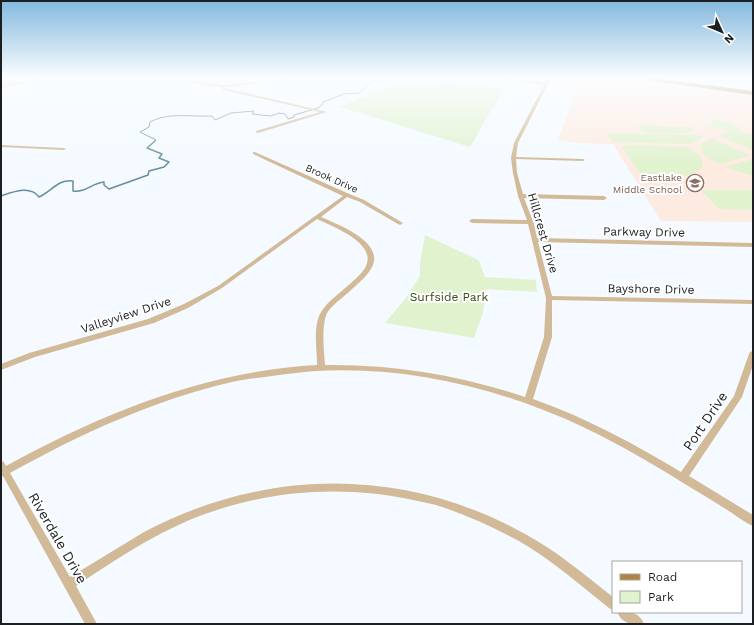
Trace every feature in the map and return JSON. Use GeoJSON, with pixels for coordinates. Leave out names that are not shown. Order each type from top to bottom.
{"type":"FeatureCollection","features":[{"type":"Feature","properties":{"kind":"street"},"geometry":{"type":"LineString","coordinates":[[258,132],[325,112],[305,107]]}},
{"type":"Feature","properties":{"kind":"street","name":"Hillcrest Drive"},"geometry":{"type":"LineString","coordinates":[[528,401],[548,337],[549,298],[530,222],[515,173],[513,158],[516,143],[534,107]]}},
{"type":"Feature","properties":{"kind":"street"},"geometry":{"type":"LineString","coordinates":[[1,146],[64,149]]}},
{"type":"Feature","properties":{"kind":"street","name":"Brook Drive"},"geometry":{"type":"LineString","coordinates":[[255,152],[362,201],[400,223]]}},
{"type":"Feature","properties":{"kind":"street"},"geometry":{"type":"LineString","coordinates":[[513,158],[583,160]]}},
{"type":"Feature","properties":{"kind":"street","name":"Valleyview Drive"},"geometry":{"type":"LineString","coordinates":[[1,367],[32,355],[151,320],[186,306],[220,287],[347,195]]}},
{"type":"Feature","properties":{"kind":"street"},"geometry":{"type":"LineString","coordinates":[[521,196],[604,198]]}},
{"type":"Feature","properties":{"kind":"street"},"geometry":{"type":"LineString","coordinates":[[317,217],[360,238],[370,250],[371,262],[360,278],[335,301],[324,314],[322,324],[321,368]]}},
{"type":"Feature","properties":{"kind":"street"},"geometry":{"type":"LineString","coordinates":[[472,221],[530,222]]}},
{"type":"Feature","properties":{"kind":"street","name":"Parkway Drive"},"geometry":{"type":"LineString","coordinates":[[534,240],[753,245]]}},
{"type":"Feature","properties":{"kind":"street","name":"Bayshore Drive"},"geometry":{"type":"LineString","coordinates":[[549,298],[753,302]]}},
{"type":"Feature","properties":{"kind":"street","name":"Port Drive"},"geometry":{"type":"LineString","coordinates":[[683,477],[738,397],[753,354]]}},
{"type":"Feature","properties":{"kind":"street"},"geometry":{"type":"LineString","coordinates":[[2,470],[76,434],[136,408],[177,394],[227,380],[321,368],[409,372],[481,386],[528,401],[592,428],[631,447],[683,477],[753,521]]}},
{"type":"Feature","properties":{"kind":"street","name":"Riverdale Drive"},"geometry":{"type":"LineString","coordinates":[[2,470],[91,624]]}},
{"type":"Feature","properties":{"kind":"street"},"geometry":{"type":"LineString","coordinates":[[69,584],[159,529],[221,504],[274,491],[319,486],[358,486],[398,492],[435,500],[461,508],[490,521],[522,537],[558,560],[612,603]]}},
{"type":"Feature","properties":{"kind":"street"},"geometry":{"type":"LineString","coordinates":[[624,613],[638,624]]}},
{"type":"Feature","properties":{"kind":"shaded area","name":"Eastlake Middle School"},"geometry":{"type":"Polygon","coordinates":[[[570,107],[753,107],[753,222],[661,221],[613,144],[580,143],[558,140],[570,107]]]}},
{"type":"Feature","properties":{"kind":"green space"},"geometry":{"type":"Polygon","coordinates":[[[341,107],[493,107],[470,147],[341,107]]]}},
{"type":"Feature","properties":{"kind":"green space"},"geometry":{"type":"Polygon","coordinates":[[[715,119],[735,126],[739,130],[739,133],[753,134],[753,150],[717,135],[732,132],[710,126],[715,119]]]}},
{"type":"Feature","properties":{"kind":"green space"},"geometry":{"type":"Polygon","coordinates":[[[638,126],[692,127],[692,130],[687,133],[644,133],[638,126]]]}},
{"type":"Feature","properties":{"kind":"green space"},"geometry":{"type":"Polygon","coordinates":[[[607,133],[704,136],[692,144],[613,142],[607,133]]]}},
{"type":"Feature","properties":{"kind":"green space"},"geometry":{"type":"Polygon","coordinates":[[[712,139],[748,154],[749,156],[720,164],[711,160],[705,156],[700,147],[703,142],[712,139]]]}},
{"type":"Feature","properties":{"kind":"green space"},"geometry":{"type":"Polygon","coordinates":[[[625,145],[688,147],[699,154],[702,159],[703,166],[697,171],[683,176],[642,176],[622,147],[625,145]]]}},
{"type":"Feature","properties":{"kind":"green space"},"geometry":{"type":"Polygon","coordinates":[[[753,159],[753,176],[726,167],[753,159]]]}},
{"type":"Feature","properties":{"kind":"green space"},"geometry":{"type":"Polygon","coordinates":[[[701,190],[753,190],[753,210],[719,209],[701,190]]]}},
{"type":"Feature","properties":{"kind":"green space","name":"Surfside Park"},"geometry":{"type":"Polygon","coordinates":[[[425,235],[479,261],[485,277],[536,280],[537,292],[486,289],[483,313],[474,338],[385,323],[405,299],[420,276],[420,263],[425,235]]]}},
{"type":"Feature","properties":{"kind":"waterway"},"geometry":{"type":"LineString","coordinates":[[155,141],[156,140],[140,132],[149,127],[150,122],[165,117],[212,116],[215,120],[231,113],[254,111],[252,114],[271,116],[279,113],[285,114],[288,119],[294,117],[294,115],[319,107]]}},
{"type":"Feature","properties":{"kind":"waterway"},"geometry":{"type":"LineString","coordinates":[[1,196],[16,191],[26,190],[35,193],[39,197],[59,184],[68,181],[73,181],[73,191],[81,191],[104,182],[104,185],[109,189],[148,175],[149,171],[164,167],[169,162],[159,158],[162,154],[147,148],[155,141]]}},
{"type":"Feature","properties":{"kind":"place","name":"Eastlake Middle School"},"geometry":{"type":"Point","coordinates":[695,183]}}]}
